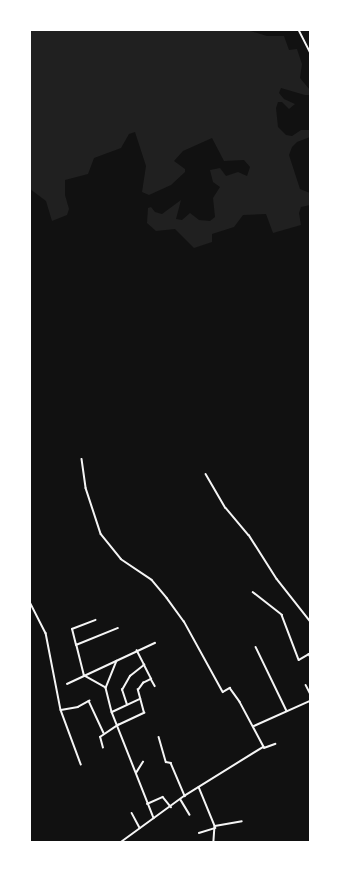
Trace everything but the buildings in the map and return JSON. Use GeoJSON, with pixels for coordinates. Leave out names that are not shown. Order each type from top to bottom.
{"type":"FeatureCollection","features":[{"type":"Feature","properties":{"kind":"street"},"geometry":{"type":"LineString","coordinates":[[299,30],[310,52]]}},
{"type":"Feature","properties":{"kind":"street"},"geometry":{"type":"LineString","coordinates":[[82,459],[86,488],[102,534],[120,559],[152,580],[163,593],[184,621],[223,692],[230,688],[254,726],[264,748]]}},
{"type":"Feature","properties":{"kind":"street"},"geometry":{"type":"LineString","coordinates":[[206,474],[226,508],[249,535],[277,579],[310,621]]}},
{"type":"Feature","properties":{"kind":"street"},"geometry":{"type":"LineString","coordinates":[[253,592],[282,615],[299,660],[309,654],[310,656]]}},
{"type":"Feature","properties":{"kind":"street"},"geometry":{"type":"LineString","coordinates":[[30,602],[46,633],[60,710],[81,764]]}},
{"type":"Feature","properties":{"kind":"street"},"geometry":{"type":"LineString","coordinates":[[95,620],[72,629],[84,676],[106,688]]}},
{"type":"Feature","properties":{"kind":"street"},"geometry":{"type":"LineString","coordinates":[[76,645],[118,628]]}},
{"type":"Feature","properties":{"kind":"street"},"geometry":{"type":"LineString","coordinates":[[67,684],[155,642]]}},
{"type":"Feature","properties":{"kind":"street"},"geometry":{"type":"LineString","coordinates":[[256,647],[287,711]]}},
{"type":"Feature","properties":{"kind":"street"},"geometry":{"type":"LineString","coordinates":[[137,650],[155,686]]}},
{"type":"Feature","properties":{"kind":"street"},"geometry":{"type":"LineString","coordinates":[[117,661],[106,688],[112,712],[136,773],[146,804],[154,818]]}},
{"type":"Feature","properties":{"kind":"street"},"geometry":{"type":"LineString","coordinates":[[127,705],[122,690],[130,676],[144,665]]}},
{"type":"Feature","properties":{"kind":"street"},"geometry":{"type":"LineString","coordinates":[[103,748],[99,740],[104,733],[144,713],[138,693],[140,686],[151,679]]}},
{"type":"Feature","properties":{"kind":"street"},"geometry":{"type":"LineString","coordinates":[[306,685],[310,693]]}},
{"type":"Feature","properties":{"kind":"street"},"geometry":{"type":"LineString","coordinates":[[112,712],[140,699]]}},
{"type":"Feature","properties":{"kind":"street"},"geometry":{"type":"LineString","coordinates":[[60,710],[78,707],[90,701],[104,733]]}},
{"type":"Feature","properties":{"kind":"street"},"geometry":{"type":"LineString","coordinates":[[254,726],[310,701]]}},
{"type":"Feature","properties":{"kind":"street"},"geometry":{"type":"LineString","coordinates":[[159,737],[166,762],[171,763],[185,796]]}},
{"type":"Feature","properties":{"kind":"street"},"geometry":{"type":"LineString","coordinates":[[122,842],[185,796],[264,748],[274,744]]}},
{"type":"Feature","properties":{"kind":"street"},"geometry":{"type":"LineString","coordinates":[[136,773],[143,762]]}},
{"type":"Feature","properties":{"kind":"street"},"geometry":{"type":"LineString","coordinates":[[199,787],[215,827],[214,842]]}},
{"type":"Feature","properties":{"kind":"street"},"geometry":{"type":"LineString","coordinates":[[146,804],[163,798],[171,806]]}},
{"type":"Feature","properties":{"kind":"street"},"geometry":{"type":"LineString","coordinates":[[181,799],[190,815]]}},
{"type":"Feature","properties":{"kind":"street"},"geometry":{"type":"LineString","coordinates":[[132,813],[140,828]]}},
{"type":"Feature","properties":{"kind":"street"},"geometry":{"type":"LineString","coordinates":[[199,833],[215,827],[242,821]]}},
{"type":"Feature","properties":{"kind":"shaded area"},"geometry":{"type":"Polygon","coordinates":[[[30,30],[247,30],[267,36],[284,36],[289,50],[297,49],[302,64],[300,78],[310,90],[309,95],[305,95],[281,88],[279,93],[284,99],[295,104],[289,109],[282,102],[278,102],[276,108],[278,127],[286,135],[292,136],[301,130],[310,130],[310,137],[297,142],[292,147],[289,155],[300,189],[310,193],[310,205],[301,207],[299,213],[301,225],[273,233],[266,214],[243,215],[234,227],[212,234],[212,242],[194,248],[175,229],[156,231],[147,223],[148,208],[151,207],[155,212],[162,214],[181,200],[176,219],[182,220],[190,213],[199,220],[210,221],[215,217],[213,198],[220,187],[213,182],[210,170],[220,168],[226,176],[238,172],[247,176],[250,167],[244,160],[224,161],[212,138],[183,151],[174,161],[185,169],[185,172],[171,185],[149,195],[142,192],[146,166],[135,132],[129,134],[121,148],[94,158],[88,174],[65,180],[65,195],[69,209],[67,215],[52,221],[46,201],[30,189],[30,30]]]}}]}
